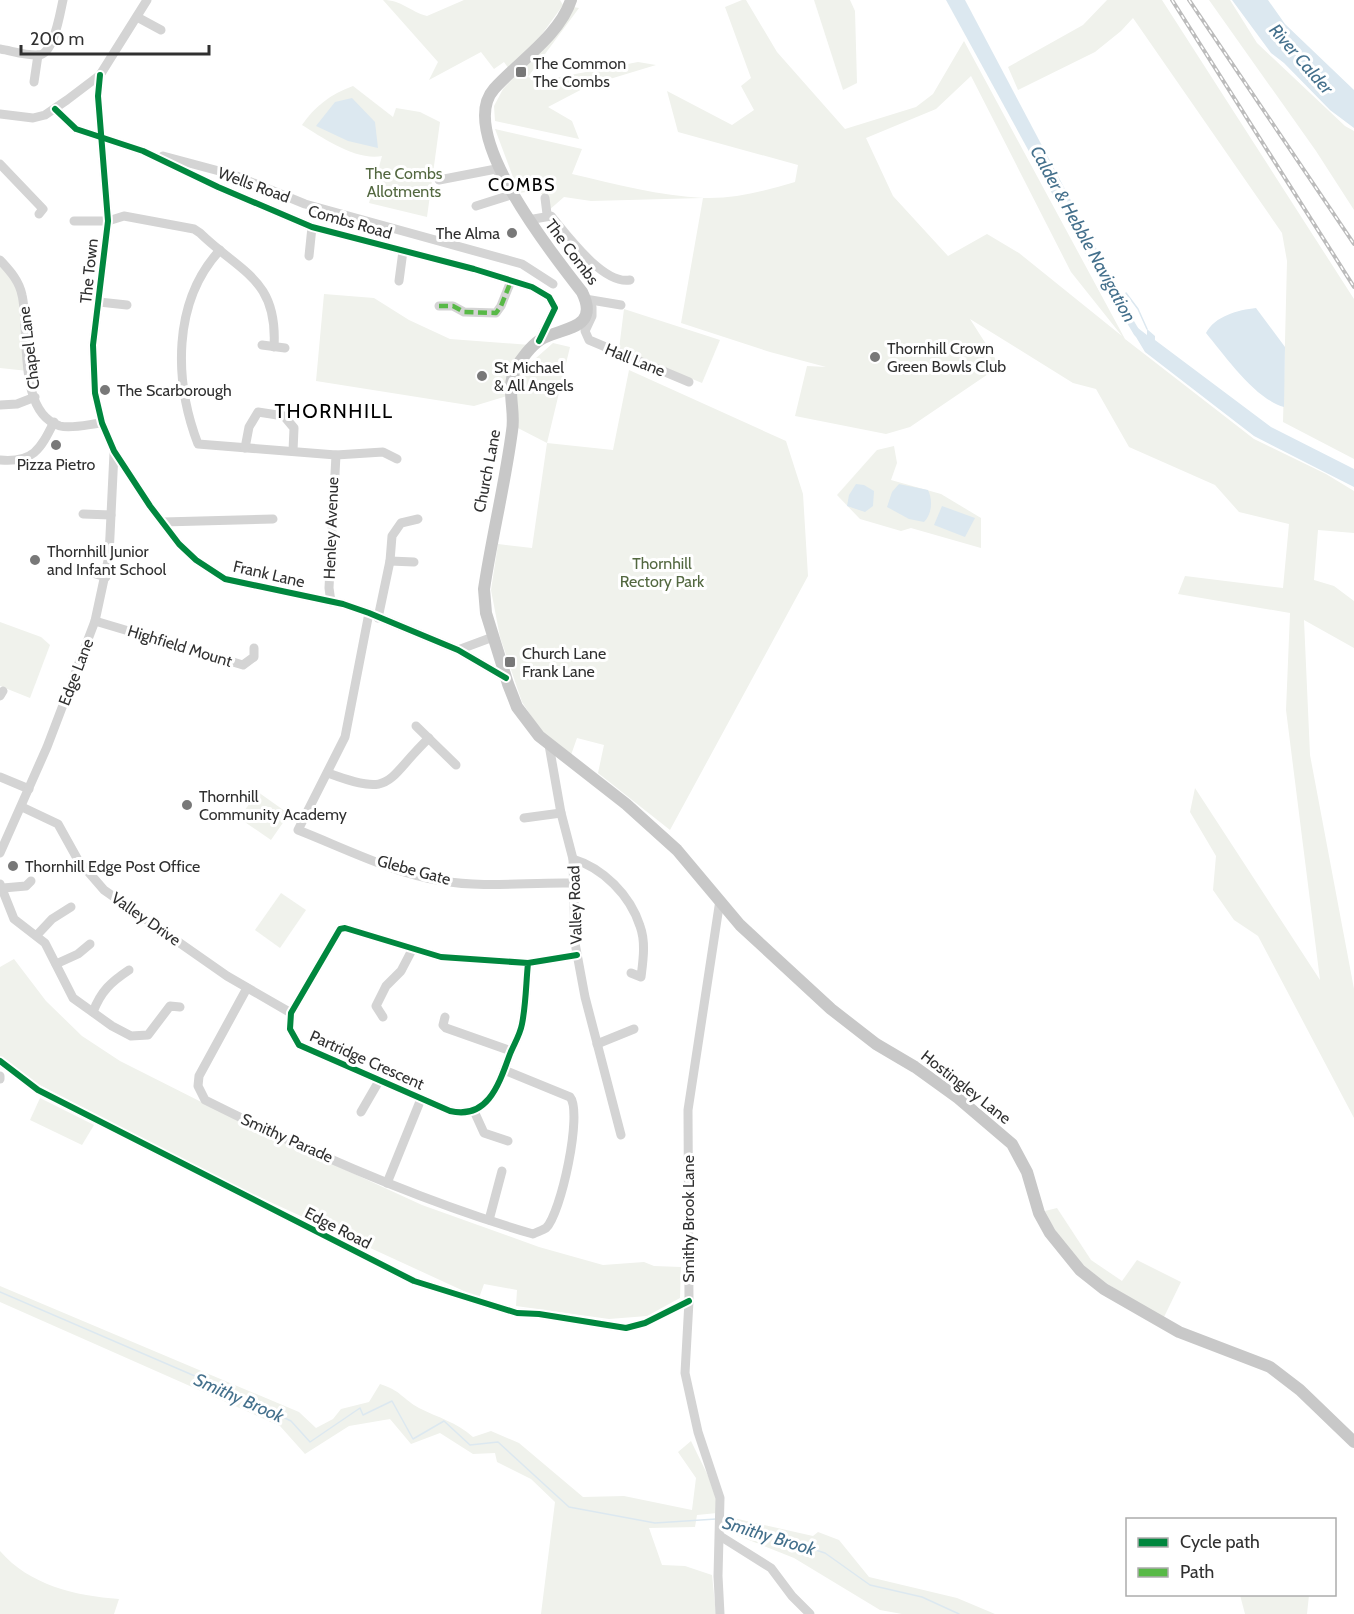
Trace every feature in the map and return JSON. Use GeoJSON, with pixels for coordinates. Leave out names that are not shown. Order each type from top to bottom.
{"type":"FeatureCollection","features":[{"type":"Feature","properties":{"kind":"main road","name":"The Combs"},"geometry":{"type":"LineString","coordinates":[[571,0],[540,46],[493,90],[484,114],[489,141],[528,220],[588,299]]}},
{"type":"Feature","properties":{"kind":"main road","name":"Church Lane"},"geometry":{"type":"LineString","coordinates":[[549,745],[517,707],[486,613],[484,589],[512,432],[512,378],[516,366],[539,341],[576,327],[585,314],[588,299]]}},
{"type":"Feature","properties":{"kind":"main road","name":"Hostingley Lane"},"geometry":{"type":"LineString","coordinates":[[549,745],[626,804],[677,850],[764,949],[831,1009],[876,1044],[915,1067],[958,1098],[1012,1144],[1027,1172],[1039,1213],[1050,1233],[1080,1270],[1104,1289],[1179,1332],[1270,1367],[1300,1390],[1354,1442]]}},
{"type":"Feature","properties":{"kind":"street"},"geometry":{"type":"LineString","coordinates":[[0,49],[38,55],[46,53],[51,45],[63,0]]}},
{"type":"Feature","properties":{"kind":"street"},"geometry":{"type":"LineString","coordinates":[[0,114],[33,118],[55,110],[100,75],[147,0]]}},
{"type":"Feature","properties":{"kind":"street"},"geometry":{"type":"LineString","coordinates":[[136,17],[161,30]]}},
{"type":"Feature","properties":{"kind":"street"},"geometry":{"type":"LineString","coordinates":[[34,82],[38,55]]}},
{"type":"Feature","properties":{"kind":"street","name":"The Town"},"geometry":{"type":"LineString","coordinates":[[98,408],[93,345],[108,221],[98,96],[100,75]]}},
{"type":"Feature","properties":{"kind":"street","name":"Combs Road"},"geometry":{"type":"LineString","coordinates":[[55,110],[76,129],[143,150],[218,187],[312,227],[511,281],[542,292],[556,304],[550,323],[539,341]]}},
{"type":"Feature","properties":{"kind":"street","name":"Wells Road"},"geometry":{"type":"LineString","coordinates":[[143,150],[234,175],[305,204],[540,268],[553,284]]}},
{"type":"Feature","properties":{"kind":"street"},"geometry":{"type":"LineString","coordinates":[[0,164],[43,209],[39,213]]}},
{"type":"Feature","properties":{"kind":"street"},"geometry":{"type":"LineString","coordinates":[[438,180],[496,169],[503,181],[512,189],[476,206]]}},
{"type":"Feature","properties":{"kind":"street"},"geometry":{"type":"LineString","coordinates":[[545,198],[547,214],[589,262],[622,280],[630,280]]}},
{"type":"Feature","properties":{"kind":"street"},"geometry":{"type":"LineString","coordinates":[[528,220],[547,214]]}},
{"type":"Feature","properties":{"kind":"street"},"geometry":{"type":"LineString","coordinates":[[74,221],[108,221],[124,216],[194,229],[260,283],[270,305],[275,327],[274,346]]}},
{"type":"Feature","properties":{"kind":"street"},"geometry":{"type":"LineString","coordinates":[[309,256],[312,227]]}},
{"type":"Feature","properties":{"kind":"street","name":"Henley Avenue"},"geometry":{"type":"LineString","coordinates":[[219,250],[204,267],[187,315],[179,350],[190,424],[198,444],[336,455],[383,452],[397,459]]}},
{"type":"Feature","properties":{"kind":"street"},"geometry":{"type":"LineString","coordinates":[[399,280],[403,251]]}},
{"type":"Feature","properties":{"kind":"street","name":"Chapel Lane"},"geometry":{"type":"LineString","coordinates":[[0,260],[13,274],[22,295],[28,371],[34,397],[47,419],[54,422]]}},
{"type":"Feature","properties":{"kind":"street"},"geometry":{"type":"LineString","coordinates":[[439,306],[453,306],[464,312],[496,313],[511,281]]}},
{"type":"Feature","properties":{"kind":"street","name":"The Combs"},"geometry":{"type":"LineString","coordinates":[[588,299],[621,305]]}},
{"type":"Feature","properties":{"kind":"street","name":"Hall Lane"},"geometry":{"type":"LineString","coordinates":[[588,299],[592,316],[585,331],[589,340],[689,382]]}},
{"type":"Feature","properties":{"kind":"street"},"geometry":{"type":"LineString","coordinates":[[99,302],[127,305]]}},
{"type":"Feature","properties":{"kind":"street"},"geometry":{"type":"LineString","coordinates":[[262,345],[285,348]]}},
{"type":"Feature","properties":{"kind":"street"},"geometry":{"type":"LineString","coordinates":[[0,405],[18,404],[34,397]]}},
{"type":"Feature","properties":{"kind":"street","name":"Frank Lane"},"geometry":{"type":"LineString","coordinates":[[98,408],[114,451],[129,475],[179,544],[196,560],[225,579],[331,602],[374,615],[458,650],[507,681]]}},
{"type":"Feature","properties":{"kind":"street"},"geometry":{"type":"LineString","coordinates":[[245,448],[249,427],[258,412],[284,416],[294,428],[293,451]]}},
{"type":"Feature","properties":{"kind":"street"},"geometry":{"type":"LineString","coordinates":[[0,460],[15,461],[31,456],[46,439],[54,422],[67,426],[102,423]]}},
{"type":"Feature","properties":{"kind":"street","name":"Edge Lane"},"geometry":{"type":"LineString","coordinates":[[0,852],[22,807],[95,621],[106,577],[114,451]]}},
{"type":"Feature","properties":{"kind":"street","name":"Henley Avenue"},"geometry":{"type":"LineString","coordinates":[[331,602],[329,588],[335,524],[334,466],[336,455]]}},
{"type":"Feature","properties":{"kind":"street"},"geometry":{"type":"LineString","coordinates":[[113,481],[129,475]]}},
{"type":"Feature","properties":{"kind":"street"},"geometry":{"type":"LineString","coordinates":[[83,514],[111,515]]}},
{"type":"Feature","properties":{"kind":"street"},"geometry":{"type":"LineString","coordinates":[[163,522],[273,519]]}},
{"type":"Feature","properties":{"kind":"street"},"geometry":{"type":"LineString","coordinates":[[418,519],[401,523],[392,536],[390,561],[374,615],[345,737],[327,773],[371,786],[382,786],[395,776],[429,738]]}},
{"type":"Feature","properties":{"kind":"street"},"geometry":{"type":"LineString","coordinates":[[390,561],[414,562]]}},
{"type":"Feature","properties":{"kind":"street"},"geometry":{"type":"LineString","coordinates":[[71,567],[106,577]]}},
{"type":"Feature","properties":{"kind":"street","name":"Highfield Mount"},"geometry":{"type":"LineString","coordinates":[[95,621],[243,665],[254,657],[254,648]]}},
{"type":"Feature","properties":{"kind":"street"},"geometry":{"type":"LineString","coordinates":[[458,650],[493,637]]}},
{"type":"Feature","properties":{"kind":"street"},"geometry":{"type":"LineString","coordinates":[[416,726],[456,765]]}},
{"type":"Feature","properties":{"kind":"street","name":"Valley Road"},"geometry":{"type":"LineString","coordinates":[[549,745],[561,813],[573,859],[572,883],[577,955],[597,1044],[621,1134]]}},
{"type":"Feature","properties":{"kind":"street","name":"Glebe Gate"},"geometry":{"type":"LineString","coordinates":[[327,773],[298,830],[395,867],[441,881],[496,884],[572,883]]}},
{"type":"Feature","properties":{"kind":"street"},"geometry":{"type":"LineString","coordinates":[[0,777],[29,789]]}},
{"type":"Feature","properties":{"kind":"street","name":"Valley Drive"},"geometry":{"type":"LineString","coordinates":[[22,807],[58,824],[78,861],[104,890],[247,988],[291,1013]]}},
{"type":"Feature","properties":{"kind":"street"},"geometry":{"type":"LineString","coordinates":[[524,818],[561,813]]}},
{"type":"Feature","properties":{"kind":"street"},"geometry":{"type":"LineString","coordinates":[[573,859],[602,872],[629,904],[641,926],[644,954],[641,977],[631,973]]}},
{"type":"Feature","properties":{"kind":"street"},"geometry":{"type":"LineString","coordinates":[[31,881],[26,886],[1,886],[14,919],[45,943],[73,998],[131,1036],[148,1035],[172,1004]]}},
{"type":"Feature","properties":{"kind":"street","name":"Smithy Brook Lane"},"geometry":{"type":"LineString","coordinates":[[720,900],[688,1110],[688,1301],[685,1373],[698,1432],[719,1493],[720,1614]]}},
{"type":"Feature","properties":{"kind":"street"},"geometry":{"type":"LineString","coordinates":[[37,935],[52,919],[71,907]]}},
{"type":"Feature","properties":{"kind":"street"},"geometry":{"type":"LineString","coordinates":[[291,1013],[340,929],[345,928],[441,957],[528,963],[577,955]]}},
{"type":"Feature","properties":{"kind":"street"},"geometry":{"type":"LineString","coordinates":[[56,964],[78,954],[90,944]]}},
{"type":"Feature","properties":{"kind":"street"},"geometry":{"type":"LineString","coordinates":[[383,1017],[376,1006],[386,986],[401,972],[412,950]]}},
{"type":"Feature","properties":{"kind":"street"},"geometry":{"type":"LineString","coordinates":[[508,1141],[484,1133],[474,1111],[491,1098],[522,1025],[528,963]]}},
{"type":"Feature","properties":{"kind":"street"},"geometry":{"type":"LineString","coordinates":[[93,1012],[100,995],[109,984],[129,970]]}},
{"type":"Feature","properties":{"kind":"street","name":"Smithy Parade"},"geometry":{"type":"LineString","coordinates":[[247,988],[199,1076],[200,1094],[205,1100],[387,1183],[533,1234],[546,1228],[555,1210],[572,1153],[574,1102],[561,1093],[504,1070]]}},
{"type":"Feature","properties":{"kind":"street","name":"Partridge Crescent"},"geometry":{"type":"LineString","coordinates":[[291,1013],[290,1029],[299,1045],[450,1111],[460,1113],[474,1111]]}},
{"type":"Feature","properties":{"kind":"street"},"geometry":{"type":"LineString","coordinates":[[445,1017],[443,1025],[449,1029],[511,1051]]}},
{"type":"Feature","properties":{"kind":"street"},"geometry":{"type":"LineString","coordinates":[[597,1044],[634,1027]]}},
{"type":"Feature","properties":{"kind":"street","name":"Edge Road"},"geometry":{"type":"LineString","coordinates":[[0,1061],[38,1090],[414,1281],[517,1313],[538,1314],[626,1328],[645,1323],[688,1301]]}},
{"type":"Feature","properties":{"kind":"street","name":"Partridge Crescent"},"geometry":{"type":"LineString","coordinates":[[361,1112],[379,1081]]}},
{"type":"Feature","properties":{"kind":"street"},"geometry":{"type":"LineString","coordinates":[[387,1183],[421,1098]]}},
{"type":"Feature","properties":{"kind":"street"},"geometry":{"type":"LineString","coordinates":[[489,1220],[502,1171]]}},
{"type":"Feature","properties":{"kind":"street"},"geometry":{"type":"LineString","coordinates":[[720,1536],[771,1568],[792,1596],[810,1614]]}},
{"type":"Feature","properties":{"kind":"green space"},"geometry":{"type":"Polygon","coordinates":[[[383,0],[401,4],[427,16],[464,0],[560,0],[563,5],[535,44],[509,69],[504,62],[494,69],[481,52],[429,80],[438,62],[383,0]]]}},
{"type":"Feature","properties":{"kind":"green space"},"geometry":{"type":"Polygon","coordinates":[[[746,0],[777,52],[845,129],[916,107],[933,94],[964,41],[1125,339],[1254,439],[1326,474],[1354,491],[1354,533],[1318,530],[1314,580],[1334,586],[1354,601],[1354,648],[1304,620],[1310,755],[1354,989],[1354,1118],[1258,936],[1234,920],[1213,890],[1216,856],[1190,812],[1195,788],[1320,980],[1286,710],[1290,613],[1178,594],[1185,576],[1283,588],[1289,524],[1239,512],[1215,485],[1129,447],[1096,389],[1073,383],[970,319],[1000,366],[910,427],[886,434],[795,416],[807,366],[826,367],[770,352],[681,323],[703,198],[591,201],[564,197],[548,211],[540,190],[519,193],[495,129],[582,149],[572,174],[654,192],[687,197],[727,197],[795,182],[798,165],[678,132],[667,91],[732,125],[754,110],[741,86],[751,78],[725,7],[746,0]],[[971,76],[936,109],[866,138],[893,196],[948,256],[987,234],[1019,253],[1122,336],[1071,272],[971,76]]]}},
{"type":"Feature","properties":{"kind":"green space"},"geometry":{"type":"Polygon","coordinates":[[[814,0],[850,0],[855,11],[857,83],[843,90],[814,0]]]}},
{"type":"Feature","properties":{"kind":"green space"},"geometry":{"type":"Polygon","coordinates":[[[1107,0],[1162,0],[1354,299],[1354,459],[1283,422],[1287,261],[1282,233],[1133,18],[1095,52],[1018,90],[1008,67],[1083,25],[1107,0]]]}},
{"type":"Feature","properties":{"kind":"green space"},"geometry":{"type":"Polygon","coordinates":[[[1209,0],[1230,0],[1257,43],[1345,126],[1354,131],[1354,210],[1316,151],[1209,0]]]}},
{"type":"Feature","properties":{"kind":"green space"},"geometry":{"type":"Polygon","coordinates":[[[573,7],[579,8],[528,77],[539,81],[638,62],[656,65],[590,85],[548,107],[572,121],[579,139],[495,121],[494,106],[503,89],[540,50],[573,7]]]}},
{"type":"Feature","properties":{"kind":"green space","name":"The Combs Allotments"},"geometry":{"type":"Polygon","coordinates":[[[353,86],[393,117],[396,108],[420,112],[440,122],[427,217],[369,203],[382,156],[372,157],[351,152],[302,125],[324,101],[353,86]]]}},
{"type":"Feature","properties":{"kind":"green space"},"geometry":{"type":"Polygon","coordinates":[[[0,260],[18,284],[28,371],[0,368],[0,260]]]}},
{"type":"Feature","properties":{"kind":"green space"},"geometry":{"type":"Polygon","coordinates":[[[324,294],[374,298],[409,320],[450,339],[530,345],[507,396],[474,406],[316,381],[324,294]]]}},
{"type":"Feature","properties":{"kind":"green space"},"geometry":{"type":"Polygon","coordinates":[[[624,309],[720,340],[702,383],[619,349],[624,309]]]}},
{"type":"Feature","properties":{"kind":"green space"},"geometry":{"type":"Polygon","coordinates":[[[553,343],[570,347],[547,443],[514,426],[518,374],[553,343]]]}},
{"type":"Feature","properties":{"kind":"green space","name":"Thornhill Rectory Park"},"geometry":{"type":"Polygon","coordinates":[[[629,370],[786,441],[803,494],[808,576],[670,830],[598,773],[604,745],[577,738],[571,755],[541,731],[522,702],[500,637],[491,590],[498,544],[532,548],[547,443],[613,450],[629,370]]]}},
{"type":"Feature","properties":{"kind":"green space"},"geometry":{"type":"Polygon","coordinates":[[[894,446],[897,463],[891,480],[941,494],[981,518],[981,548],[911,528],[901,531],[860,519],[837,495],[877,450],[894,446]]]}},
{"type":"Feature","properties":{"kind":"green space"},"geometry":{"type":"Polygon","coordinates":[[[0,622],[41,637],[50,645],[30,698],[0,686],[0,622]]]}},
{"type":"Feature","properties":{"kind":"green space"},"geometry":{"type":"Polygon","coordinates":[[[258,792],[289,814],[271,840],[239,818],[258,792]]]}},
{"type":"Feature","properties":{"kind":"green space"},"geometry":{"type":"Polygon","coordinates":[[[281,893],[306,910],[280,948],[255,930],[281,893]]]}},
{"type":"Feature","properties":{"kind":"green space"},"geometry":{"type":"Polygon","coordinates":[[[14,959],[46,1001],[82,1036],[120,1061],[241,1122],[422,1205],[539,1247],[603,1265],[644,1262],[654,1266],[681,1267],[680,1298],[647,1316],[609,1319],[516,1306],[517,1290],[484,1284],[479,1298],[229,1183],[34,1082],[0,1057],[0,967],[14,959]]]}},
{"type":"Feature","properties":{"kind":"green space"},"geometry":{"type":"Polygon","coordinates":[[[40,1098],[94,1125],[82,1145],[30,1120],[40,1098]]]}},
{"type":"Feature","properties":{"kind":"green space"},"geometry":{"type":"Polygon","coordinates":[[[1057,1208],[1091,1260],[1122,1281],[1137,1260],[1181,1282],[1164,1317],[1110,1286],[1081,1262],[1056,1231],[1045,1211],[1057,1208]]]}},
{"type":"Feature","properties":{"kind":"green space"},"geometry":{"type":"Polygon","coordinates":[[[0,1286],[299,1412],[316,1428],[333,1419],[341,1409],[369,1402],[380,1384],[387,1386],[419,1408],[454,1424],[473,1437],[491,1431],[519,1443],[583,1497],[624,1496],[692,1510],[696,1478],[678,1452],[691,1441],[716,1492],[717,1513],[697,1515],[695,1527],[649,1528],[662,1565],[685,1566],[712,1575],[716,1614],[541,1614],[555,1502],[531,1479],[497,1462],[495,1453],[473,1454],[440,1433],[411,1444],[390,1419],[349,1426],[305,1454],[280,1426],[0,1302],[0,1286]]]}},
{"type":"Feature","properties":{"kind":"green space"},"geometry":{"type":"Polygon","coordinates":[[[729,1517],[813,1536],[818,1532],[839,1540],[869,1577],[957,1598],[995,1614],[902,1614],[880,1610],[794,1558],[729,1532],[729,1517]]]}},
{"type":"Feature","properties":{"kind":"green space"},"geometry":{"type":"Polygon","coordinates":[[[0,1551],[25,1572],[54,1587],[86,1595],[119,1599],[114,1614],[0,1614],[0,1551]]]}},
{"type":"Feature","properties":{"kind":"green space"},"geometry":{"type":"Polygon","coordinates":[[[1240,1596],[1309,1596],[1307,1614],[1245,1614],[1240,1596]]]}},
{"type":"Feature","properties":{"kind":"water"},"geometry":{"type":"Polygon","coordinates":[[[946,0],[965,0],[1122,297],[1124,307],[1121,309],[1111,301],[946,0]]]}},
{"type":"Feature","properties":{"kind":"water","name":"River Calder"},"geometry":{"type":"Polygon","coordinates":[[[1232,0],[1268,0],[1285,24],[1354,90],[1354,128],[1330,110],[1284,63],[1271,53],[1232,0]]]}},
{"type":"Feature","properties":{"kind":"water"},"geometry":{"type":"Polygon","coordinates":[[[352,98],[375,122],[378,148],[348,141],[316,126],[335,102],[352,98]]]}},
{"type":"Feature","properties":{"kind":"water"},"geometry":{"type":"Polygon","coordinates":[[[1256,308],[1285,347],[1284,407],[1262,395],[1252,386],[1206,333],[1221,318],[1242,310],[1256,308]]]}},
{"type":"Feature","properties":{"kind":"water"},"geometry":{"type":"Polygon","coordinates":[[[1134,325],[1147,335],[1147,329],[1155,336],[1155,340],[1271,427],[1354,469],[1354,487],[1254,436],[1145,352],[1130,327],[1134,325]]]}},
{"type":"Feature","properties":{"kind":"water"},"geometry":{"type":"Polygon","coordinates":[[[856,484],[864,485],[874,491],[873,506],[865,512],[847,506],[849,495],[856,484]]]}},
{"type":"Feature","properties":{"kind":"water"},"geometry":{"type":"Polygon","coordinates":[[[899,484],[928,490],[931,507],[924,522],[909,519],[887,507],[892,492],[899,484]]]}},
{"type":"Feature","properties":{"kind":"water"},"geometry":{"type":"Polygon","coordinates":[[[942,506],[975,518],[965,537],[934,525],[942,506]]]}},
{"type":"Feature","properties":{"kind":"waterway"},"geometry":{"type":"LineString","coordinates":[[1126,293],[1138,309],[1147,329]]}},
{"type":"Feature","properties":{"kind":"waterway","name":"Calder & Hebble Navigation"},"geometry":{"type":"LineString","coordinates":[[1118,301],[1137,333]]}},
{"type":"Feature","properties":{"kind":"waterway","name":"Smithy Brook"},"geometry":{"type":"LineString","coordinates":[[0,1292],[225,1389],[291,1421],[310,1442],[360,1408],[363,1415],[392,1401],[413,1439],[444,1421],[470,1445],[498,1442],[569,1507],[655,1523],[716,1519]]}},
{"type":"Feature","properties":{"kind":"waterway","name":"Smithy Brook"},"geometry":{"type":"LineString","coordinates":[[724,1521],[825,1553],[870,1585],[922,1597],[959,1614]]}},
{"type":"Feature","properties":{"kind":"railway"},"geometry":{"type":"LineString","coordinates":[[1172,0],[1354,287]]}},
{"type":"Feature","properties":{"kind":"railway"},"geometry":{"type":"LineString","coordinates":[[1189,0],[1354,244]]}},
{"type":"Feature","properties":{"kind":"marked path"},"geometry":{"type":"LineString","coordinates":[[439,306],[453,306],[464,312],[496,313],[511,281]]}},
{"type":"Feature","properties":{"kind":"cycle path"},"geometry":{"type":"LineString","coordinates":[[100,75],[98,96],[108,221],[93,345],[95,393],[102,423],[114,451],[150,506],[179,544],[196,560],[225,579],[343,604],[369,613],[458,650],[506,678]]}},
{"type":"Feature","properties":{"kind":"cycle path"},"geometry":{"type":"LineString","coordinates":[[55,109],[76,129],[143,151],[218,187],[312,227],[474,269],[532,287],[549,297],[555,308],[539,341]]}},
{"type":"Feature","properties":{"kind":"cycle path"},"geometry":{"type":"LineString","coordinates":[[528,963],[520,1032],[496,1088],[483,1105],[474,1110],[450,1111],[299,1045],[290,1029],[291,1013],[340,929],[345,928],[441,957],[528,963],[577,955]]}},
{"type":"Feature","properties":{"kind":"cycle path"},"geometry":{"type":"LineString","coordinates":[[0,1061],[38,1090],[414,1281],[517,1313],[539,1314],[626,1328],[645,1323],[689,1301]]}},
{"type":"Feature","properties":{"kind":"place","name":"The Common The Combs"},"geometry":{"type":"Point","coordinates":[521,72]}},
{"type":"Feature","properties":{"kind":"place","name":"The Alma"},"geometry":{"type":"Point","coordinates":[512,233]}},
{"type":"Feature","properties":{"kind":"place","name":"Thornhill Crown Green Bowls Club"},"geometry":{"type":"Point","coordinates":[875,357]}},
{"type":"Feature","properties":{"kind":"place","name":"St Michael & All Angels"},"geometry":{"type":"Point","coordinates":[482,376]}},
{"type":"Feature","properties":{"kind":"place","name":"The Scarborough"},"geometry":{"type":"Point","coordinates":[105,390]}},
{"type":"Feature","properties":{"kind":"place","name":"Pizza Pietro"},"geometry":{"type":"Point","coordinates":[56,445]}},
{"type":"Feature","properties":{"kind":"place","name":"Thornhill Junior and Infant School"},"geometry":{"type":"Point","coordinates":[35,560]}},
{"type":"Feature","properties":{"kind":"place","name":"Church Lane Frank Lane"},"geometry":{"type":"Point","coordinates":[510,662]}},
{"type":"Feature","properties":{"kind":"place","name":"Thornhill Community Academy"},"geometry":{"type":"Point","coordinates":[187,805]}},
{"type":"Feature","properties":{"kind":"place","name":"Thornhill Edge Post Office"},"geometry":{"type":"Point","coordinates":[13,866]}},
{"type":"Feature","properties":{"kind":"district","name":"COMBS"},"geometry":{"type":"Point","coordinates":[522,185]}},
{"type":"Feature","properties":{"kind":"district","name":"THORNHILL"},"geometry":{"type":"Point","coordinates":[334,411]}}]}
